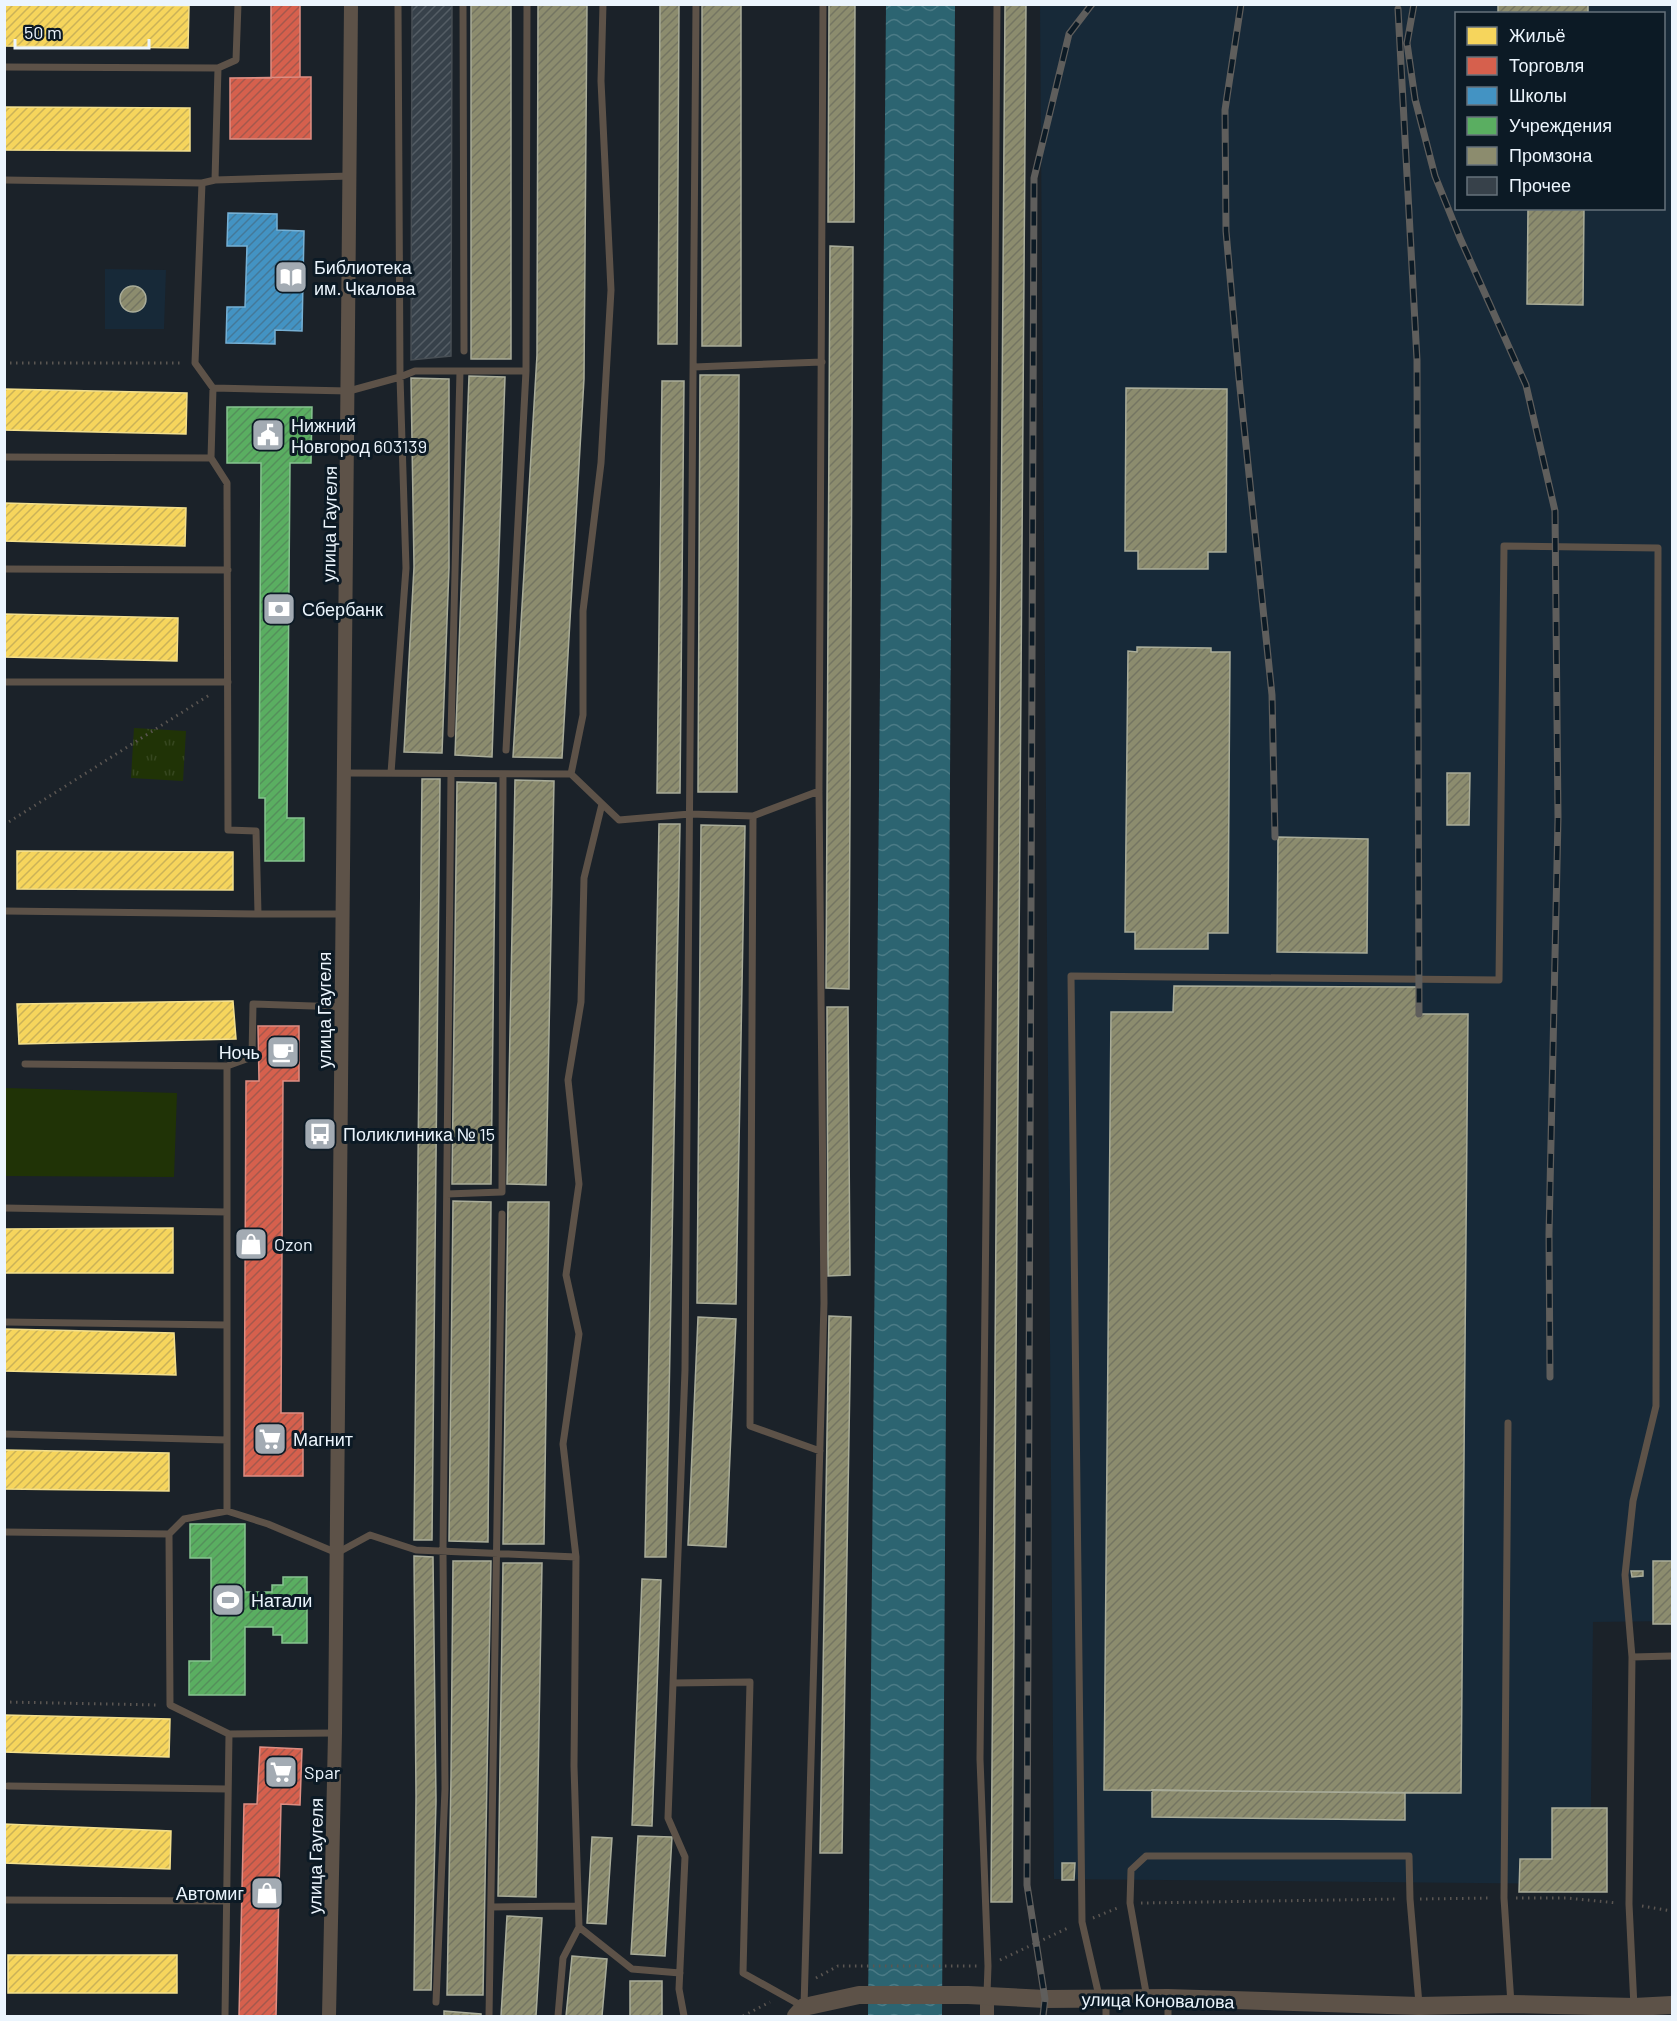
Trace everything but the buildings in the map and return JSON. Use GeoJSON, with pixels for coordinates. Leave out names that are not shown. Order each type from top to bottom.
{"type":"FeatureCollection","features":[{"type":"Feature","properties":{"kind":"street","name":"улица Гаугеля"},"geometry":{"type":"LineString","coordinates":[[329,2016],[337,1553],[351,4]]}},
{"type":"Feature","properties":{"kind":"street","name":"улица Коновалова"},"geometry":{"type":"LineString","coordinates":[[800,2012],[859,1995],[1147,1999],[1168,2007],[1419,2006],[1463,2011],[1511,2004],[1634,2007],[1672,2005]]}},
{"type":"Feature","properties":{"kind":"street"},"geometry":{"type":"LineString","coordinates":[[987,1998],[987,2016]]}},
{"type":"Feature","properties":{"kind":"lane"},"geometry":{"type":"LineString","coordinates":[[4,67],[218,69],[236,60],[238,4]]}},
{"type":"Feature","properties":{"kind":"lane"},"geometry":{"type":"LineString","coordinates":[[391,773],[406,568],[400,377],[398,4]]}},
{"type":"Feature","properties":{"kind":"lane"},"geometry":{"type":"LineString","coordinates":[[463,4],[464,351]]}},
{"type":"Feature","properties":{"kind":"lane"},"geometry":{"type":"LineString","coordinates":[[506,750],[526,370],[527,4]]}},
{"type":"Feature","properties":{"kind":"lane"},"geometry":{"type":"LineString","coordinates":[[571,774],[583,715],[583,611],[601,462],[612,290],[601,81],[603,4]]}},
{"type":"Feature","properties":{"kind":"lane"},"geometry":{"type":"LineString","coordinates":[[684,2016],[679,1989],[685,1857],[668,1818],[685,1370],[696,4]]}},
{"type":"Feature","properties":{"kind":"lane"},"geometry":{"type":"LineString","coordinates":[[800,2012],[824,1303],[819,791],[823,4]]}},
{"type":"Feature","properties":{"kind":"lane"},"geometry":{"type":"LineString","coordinates":[[987,1998],[988,1966],[980,1759],[997,4]]}},
{"type":"Feature","properties":{"kind":"lane"},"geometry":{"type":"LineString","coordinates":[[215,180],[218,69]]}},
{"type":"Feature","properties":{"kind":"lane"},"geometry":{"type":"LineString","coordinates":[[4,180],[202,183],[215,180],[350,176]]}},
{"type":"Feature","properties":{"kind":"lane"},"geometry":{"type":"LineString","coordinates":[[202,183],[195,363],[213,388],[211,458],[227,483],[228,830],[256,831],[258,914]]}},
{"type":"Feature","properties":{"kind":"lane"},"geometry":{"type":"LineString","coordinates":[[694,367],[822,362]]}},
{"type":"Feature","properties":{"kind":"lane"},"geometry":{"type":"LineString","coordinates":[[213,388],[348,391],[415,371],[526,370]]}},
{"type":"Feature","properties":{"kind":"lane"},"geometry":{"type":"LineString","coordinates":[[451,734],[460,371]]}},
{"type":"Feature","properties":{"kind":"lane"},"geometry":{"type":"LineString","coordinates":[[4,457],[211,458]]}},
{"type":"Feature","properties":{"kind":"lane"},"geometry":{"type":"LineString","coordinates":[[1106,2016],[1082,1922],[1071,976],[1499,980],[1503,546],[1658,548],[1656,1406],[1633,1501],[1625,1575],[1632,1657],[1629,1904],[1634,2007]]}},
{"type":"Feature","properties":{"kind":"lane"},"geometry":{"type":"LineString","coordinates":[[4,569],[228,570]]}},
{"type":"Feature","properties":{"kind":"lane"},"geometry":{"type":"LineString","coordinates":[[4,682],[228,682]]}},
{"type":"Feature","properties":{"kind":"lane"},"geometry":{"type":"LineString","coordinates":[[345,773],[571,774],[619,820],[690,814],[753,816],[819,791]]}},
{"type":"Feature","properties":{"kind":"lane"},"geometry":{"type":"LineString","coordinates":[[436,2002],[445,1789],[443,1552],[451,774]]}},
{"type":"Feature","properties":{"kind":"lane"},"geometry":{"type":"LineString","coordinates":[[447,1194],[502,1192],[503,774]]}},
{"type":"Feature","properties":{"kind":"lane"},"geometry":{"type":"LineString","coordinates":[[558,2016],[563,1959],[579,1927],[574,1766],[576,1557],[563,1444],[579,1334],[566,1275],[579,1184],[568,1080],[581,1002],[584,878],[602,804]]}},
{"type":"Feature","properties":{"kind":"lane"},"geometry":{"type":"LineString","coordinates":[[753,816],[750,1426],[820,1451]]}},
{"type":"Feature","properties":{"kind":"lane"},"geometry":{"type":"LineString","coordinates":[[4,911],[343,914]]}},
{"type":"Feature","properties":{"kind":"lane"},"geometry":{"type":"LineString","coordinates":[[25,1064],[227,1066],[252,1057],[253,1004],[342,1007]]}},
{"type":"Feature","properties":{"kind":"lane"},"geometry":{"type":"LineString","coordinates":[[226,1511],[227,1066]]}},
{"type":"Feature","properties":{"kind":"lane"},"geometry":{"type":"LineString","coordinates":[[4,1208],[226,1212]]}},
{"type":"Feature","properties":{"kind":"lane"},"geometry":{"type":"LineString","coordinates":[[489,2016],[502,1214]]}},
{"type":"Feature","properties":{"kind":"lane"},"geometry":{"type":"LineString","coordinates":[[4,1322],[227,1325]]}},
{"type":"Feature","properties":{"kind":"lane"},"geometry":{"type":"LineString","coordinates":[[1508,1423],[1504,1898],[1511,2004]]}},
{"type":"Feature","properties":{"kind":"lane"},"geometry":{"type":"LineString","coordinates":[[4,1434],[227,1440]]}},
{"type":"Feature","properties":{"kind":"lane"},"geometry":{"type":"LineString","coordinates":[[335,1733],[229,1734],[170,1705],[169,1534],[184,1519],[226,1511],[268,1524],[337,1553],[370,1534],[416,1550],[576,1557]]}},
{"type":"Feature","properties":{"kind":"lane"},"geometry":{"type":"LineString","coordinates":[[4,1532],[169,1534]]}},
{"type":"Feature","properties":{"kind":"lane"},"geometry":{"type":"LineString","coordinates":[[1632,1657],[1672,1656]]}},
{"type":"Feature","properties":{"kind":"lane"},"geometry":{"type":"LineString","coordinates":[[673,1683],[750,1682],[743,1973],[800,2012]]}},
{"type":"Feature","properties":{"kind":"lane"},"geometry":{"type":"LineString","coordinates":[[225,2016],[229,1734]]}},
{"type":"Feature","properties":{"kind":"lane"},"geometry":{"type":"LineString","coordinates":[[8,1786],[227,1789]]}},
{"type":"Feature","properties":{"kind":"lane"},"geometry":{"type":"LineString","coordinates":[[1147,1999],[1130,1903],[1131,1870],[1146,1856],[1409,1856],[1410,1899],[1419,2006]]}},
{"type":"Feature","properties":{"kind":"lane"},"geometry":{"type":"LineString","coordinates":[[4,1900],[225,1901]]}},
{"type":"Feature","properties":{"kind":"lane"},"geometry":{"type":"LineString","coordinates":[[491,1907],[578,1906]]}},
{"type":"Feature","properties":{"kind":"lane"},"geometry":{"type":"LineString","coordinates":[[579,1927],[632,1969],[680,1973]]}},
{"type":"Feature","properties":{"kind":"path"},"geometry":{"type":"LineString","coordinates":[[4,363],[195,363]]}},
{"type":"Feature","properties":{"kind":"path"},"geometry":{"type":"LineString","coordinates":[[4,825],[228,682]]}},
{"type":"Feature","properties":{"kind":"path"},"geometry":{"type":"LineString","coordinates":[[4,1702],[170,1705]]}},
{"type":"Feature","properties":{"kind":"path"},"geometry":{"type":"LineString","coordinates":[[859,1965],[988,1966],[1082,1922],[1130,1903],[1567,1898],[1672,1911]]}},
{"type":"Feature","properties":{"kind":"shaded area"},"geometry":{"type":"Polygon","coordinates":[[[1040,5],[1672,5],[1672,1621],[1593,1622],[1590,1884],[1054,1879],[1040,5]]]}},
{"type":"Feature","properties":{"kind":"shaded area"},"geometry":{"type":"Polygon","coordinates":[[[105,269],[166,270],[164,329],[105,329],[105,269]]]}},
{"type":"Feature","properties":{"kind":"green space"},"geometry":{"type":"Polygon","coordinates":[[[134,728],[186,731],[183,781],[131,778],[134,728]]]}},
{"type":"Feature","properties":{"kind":"green space"},"geometry":{"type":"Polygon","coordinates":[[[5,1088],[177,1093],[174,1177],[5,1176],[5,1088]]]}},
{"type":"Feature","properties":{"kind":"water"},"geometry":{"type":"Polygon","coordinates":[[[955,4],[942,2016],[868,2016],[886,5],[955,4]]]}},
{"type":"Feature","properties":{"kind":"railway"},"geometry":{"type":"LineString","coordinates":[[1043,2016],[1045,1999],[1027,1885],[1034,178],[1069,34],[1092,4]]}},
{"type":"Feature","properties":{"kind":"railway"},"geometry":{"type":"LineString","coordinates":[[1241,4],[1225,110],[1226,231],[1272,695],[1275,837]]}},
{"type":"Feature","properties":{"kind":"railway"},"geometry":{"type":"LineString","coordinates":[[1414,4],[1407,43],[1415,99],[1435,176],[1460,238],[1526,385],[1555,511],[1558,818],[1549,1234],[1550,1377]]}},
{"type":"Feature","properties":{"kind":"railway"},"geometry":{"type":"LineString","coordinates":[[1398,9],[1417,360],[1419,1014]]}},
{"type":"Feature","properties":{"kind":"place","name":"Библиотека им. Чкалова"},"geometry":{"type":"Point","coordinates":[291,277]}},
{"type":"Feature","properties":{"kind":"place","name":"Нижний Новгород 603139"},"geometry":{"type":"Point","coordinates":[268,435]}},
{"type":"Feature","properties":{"kind":"place","name":"Сбербанк"},"geometry":{"type":"Point","coordinates":[279,609]}},
{"type":"Feature","properties":{"kind":"place","name":"Ночь"},"geometry":{"type":"Point","coordinates":[283,1052]}},
{"type":"Feature","properties":{"kind":"place","name":"Поликлиника № 15"},"geometry":{"type":"Point","coordinates":[320,1134]}},
{"type":"Feature","properties":{"kind":"place","name":"Ozon"},"geometry":{"type":"Point","coordinates":[251,1244]}},
{"type":"Feature","properties":{"kind":"place","name":"Магнит"},"geometry":{"type":"Point","coordinates":[270,1439]}},
{"type":"Feature","properties":{"kind":"place","name":"Натали"},"geometry":{"type":"Point","coordinates":[228,1600]}},
{"type":"Feature","properties":{"kind":"place","name":"Spar"},"geometry":{"type":"Point","coordinates":[281,1772]}},
{"type":"Feature","properties":{"kind":"place","name":"Автомиг"},"geometry":{"type":"Point","coordinates":[267,1893]}}]}
